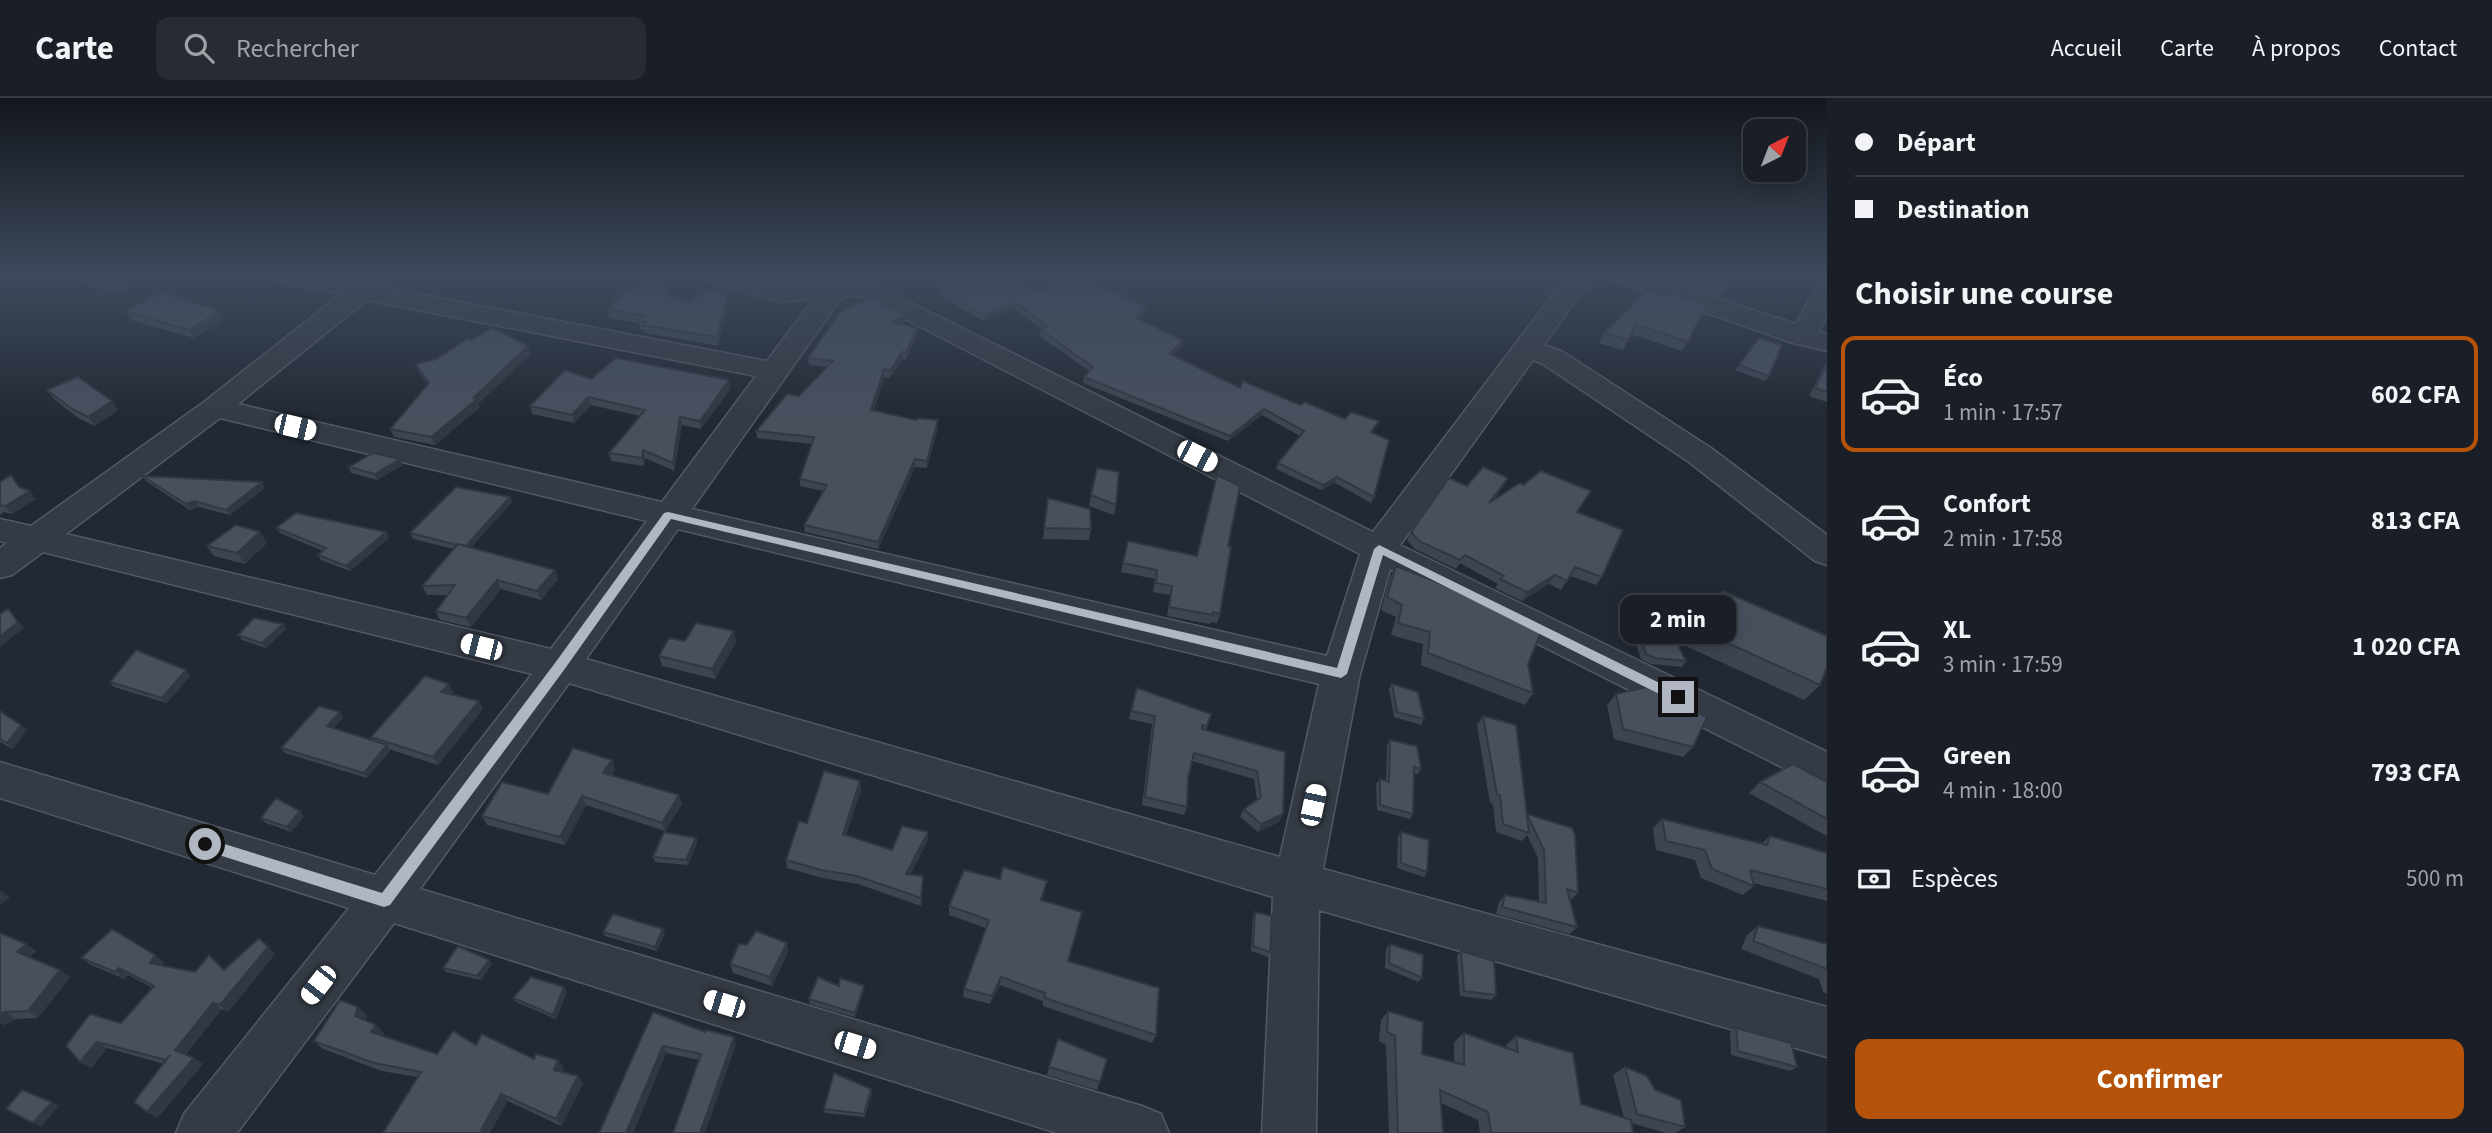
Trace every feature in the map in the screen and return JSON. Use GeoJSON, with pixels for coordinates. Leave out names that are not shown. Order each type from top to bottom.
{"type":"FeatureCollection","features":[{"type":"Feature","properties":{"kind":"street"},"geometry":{"type":"LineString","coordinates":[[0,566],[18,535],[215,408],[320,324]]}},
{"type":"Feature","properties":{"kind":"street"},"geometry":{"type":"LineString","coordinates":[[558,324],[775,371]]}},
{"type":"Feature","properties":{"kind":"street"},"geometry":{"type":"LineString","coordinates":[[203,1133],[384,900],[560,666],[809,324]]}},
{"type":"Feature","properties":{"kind":"street"},"geometry":{"type":"LineString","coordinates":[[936,324],[1827,772]]}},
{"type":"Feature","properties":{"kind":"street"},"geometry":{"type":"LineString","coordinates":[[1289,1133],[1297,883],[1341,674],[1379,549],[1544,324]]}},
{"type":"Feature","properties":{"kind":"street"},"geometry":{"type":"LineString","coordinates":[[1768,324],[1815,340]]}},
{"type":"Feature","properties":{"kind":"street"},"geometry":{"type":"LineString","coordinates":[[1527,348],[1553,358],[1700,455],[1827,553]]}},
{"type":"Feature","properties":{"kind":"street"},"geometry":{"type":"LineString","coordinates":[[215,408],[1341,674]]}},
{"type":"Feature","properties":{"kind":"street"},"geometry":{"type":"LineString","coordinates":[[18,535],[560,666],[1297,883],[1827,1032]]}},
{"type":"Feature","properties":{"kind":"street"},"geometry":{"type":"LineString","coordinates":[[0,780],[1142,1133]]}},
{"type":"Feature","properties":{"kind":"building"},"geometry":{"type":"Polygon","coordinates":[[[170,324],[198,324],[189,330],[170,324]]]}},
{"type":"Feature","properties":{"kind":"building"},"geometry":{"type":"Polygon","coordinates":[[[644,324],[720,324],[717,337],[644,324]]]}},
{"type":"Feature","properties":{"kind":"building"},"geometry":{"type":"Polygon","coordinates":[[[832,324],[902,324],[917,328],[906,353],[902,352],[890,371],[884,369],[871,410],[916,420],[938,420],[927,461],[915,459],[878,542],[804,525],[827,485],[800,479],[814,437],[756,431],[787,394],[799,396],[833,361],[808,358],[832,324]]]}},
{"type":"Feature","properties":{"kind":"building"},"geometry":{"type":"Polygon","coordinates":[[[1045,324],[1149,324],[1183,340],[1170,354],[1240,388],[1243,381],[1300,405],[1305,402],[1345,419],[1351,412],[1379,421],[1371,432],[1389,440],[1374,497],[1337,477],[1323,485],[1278,463],[1304,431],[1264,409],[1230,436],[1084,377],[1093,367],[1041,330],[1047,326],[1045,324]]]}},
{"type":"Feature","properties":{"kind":"building"},"geometry":{"type":"Polygon","coordinates":[[[1613,324],[1635,324],[1629,340],[1604,333],[1613,324]]]}},
{"type":"Feature","properties":{"kind":"building"},"geometry":{"type":"Polygon","coordinates":[[[1636,324],[1697,324],[1688,342],[1636,324]]]}},
{"type":"Feature","properties":{"kind":"building"},"geometry":{"type":"Polygon","coordinates":[[[492,328],[528,346],[473,398],[477,399],[431,437],[390,429],[429,383],[416,364],[436,359],[467,339],[471,340],[492,328]]]}},
{"type":"Feature","properties":{"kind":"building"},"geometry":{"type":"Polygon","coordinates":[[[1759,338],[1782,345],[1769,376],[1739,365],[1759,338]]]}},
{"type":"Feature","properties":{"kind":"building"},"geometry":{"type":"Polygon","coordinates":[[[616,358],[729,380],[700,421],[680,417],[673,463],[643,450],[642,458],[609,453],[645,410],[588,397],[572,415],[530,406],[565,370],[591,379],[616,358]]]}},
{"type":"Feature","properties":{"kind":"building"},"geometry":{"type":"Polygon","coordinates":[[[1827,364],[1827,392],[1815,388],[1827,364]]]}},
{"type":"Feature","properties":{"kind":"building"},"geometry":{"type":"Polygon","coordinates":[[[78,377],[112,401],[88,417],[72,409],[47,390],[78,377]]]}},
{"type":"Feature","properties":{"kind":"building"},"geometry":{"type":"Polygon","coordinates":[[[373,453],[400,459],[375,474],[349,467],[373,453]]]}},
{"type":"Feature","properties":{"kind":"building"},"geometry":{"type":"Polygon","coordinates":[[[1483,467],[1508,478],[1489,503],[1520,483],[1523,485],[1541,471],[1591,491],[1577,512],[1623,530],[1602,577],[1575,567],[1567,581],[1555,575],[1527,592],[1500,579],[1504,576],[1465,555],[1460,560],[1419,541],[1411,532],[1449,478],[1467,486],[1483,467]]]}},
{"type":"Feature","properties":{"kind":"building"},"geometry":{"type":"Polygon","coordinates":[[[1097,468],[1119,472],[1116,505],[1091,495],[1097,468]]]}},
{"type":"Feature","properties":{"kind":"building"},"geometry":{"type":"Polygon","coordinates":[[[11,475],[19,487],[30,491],[5,506],[0,505],[0,482],[11,475]]]}},
{"type":"Feature","properties":{"kind":"building"},"geometry":{"type":"Polygon","coordinates":[[[1217,475],[1240,486],[1228,546],[1231,547],[1220,614],[1169,607],[1172,586],[1156,583],[1157,570],[1123,563],[1128,541],[1197,556],[1217,475]]]}},
{"type":"Feature","properties":{"kind":"building"},"geometry":{"type":"Polygon","coordinates":[[[142,476],[262,482],[226,510],[195,501],[186,504],[142,476]]]}},
{"type":"Feature","properties":{"kind":"building"},"geometry":{"type":"Polygon","coordinates":[[[456,487],[510,497],[466,546],[410,533],[456,487]]]}},
{"type":"Feature","properties":{"kind":"building"},"geometry":{"type":"Polygon","coordinates":[[[1048,498],[1090,509],[1091,529],[1044,528],[1048,498]]]}},
{"type":"Feature","properties":{"kind":"building"},"geometry":{"type":"Polygon","coordinates":[[[296,513],[386,532],[346,566],[318,555],[326,548],[276,528],[296,513]]]}},
{"type":"Feature","properties":{"kind":"building"},"geometry":{"type":"Polygon","coordinates":[[[236,525],[260,532],[237,553],[207,546],[236,525]]]}},
{"type":"Feature","properties":{"kind":"building"},"geometry":{"type":"Polygon","coordinates":[[[458,544],[555,570],[537,591],[497,580],[466,618],[436,611],[455,585],[422,586],[458,544]]]}},
{"type":"Feature","properties":{"kind":"building"},"geometry":{"type":"Polygon","coordinates":[[[1396,566],[1462,592],[1541,632],[1528,664],[1533,693],[1428,653],[1430,632],[1398,623],[1402,605],[1387,597],[1396,566]]]}},
{"type":"Feature","properties":{"kind":"building"},"geometry":{"type":"Polygon","coordinates":[[[1723,591],[1827,636],[1827,667],[1820,685],[1688,625],[1723,591]]]}},
{"type":"Feature","properties":{"kind":"building"},"geometry":{"type":"Polygon","coordinates":[[[8,609],[18,622],[0,637],[0,614],[8,609]]]}},
{"type":"Feature","properties":{"kind":"building"},"geometry":{"type":"Polygon","coordinates":[[[254,618],[283,624],[262,643],[238,635],[254,618]]]}},
{"type":"Feature","properties":{"kind":"building"},"geometry":{"type":"Polygon","coordinates":[[[696,623],[734,631],[712,669],[659,656],[669,638],[685,641],[696,623]]]}},
{"type":"Feature","properties":{"kind":"building"},"geometry":{"type":"Polygon","coordinates":[[[1640,635],[1676,641],[1686,661],[1655,658],[1646,654],[1640,635]]]}},
{"type":"Feature","properties":{"kind":"building"},"geometry":{"type":"Polygon","coordinates":[[[136,650],[186,670],[162,698],[110,682],[136,650]]]}},
{"type":"Feature","properties":{"kind":"building"},"geometry":{"type":"Polygon","coordinates":[[[425,676],[449,684],[441,692],[479,701],[433,757],[371,737],[425,676]]]}},
{"type":"Feature","properties":{"kind":"building"},"geometry":{"type":"Polygon","coordinates":[[[1392,684],[1418,692],[1424,719],[1397,712],[1392,684]]]}},
{"type":"Feature","properties":{"kind":"building"},"geometry":{"type":"Polygon","coordinates":[[[1647,687],[1707,717],[1693,747],[1623,729],[1616,694],[1647,687]]]}},
{"type":"Feature","properties":{"kind":"building"},"geometry":{"type":"Polygon","coordinates":[[[1137,688],[1211,714],[1207,726],[1202,725],[1202,729],[1285,752],[1283,814],[1261,824],[1244,809],[1261,797],[1257,771],[1194,753],[1188,778],[1187,807],[1145,797],[1155,716],[1131,711],[1137,688]]]}},
{"type":"Feature","properties":{"kind":"building"},"geometry":{"type":"Polygon","coordinates":[[[319,706],[340,712],[327,726],[387,745],[364,773],[281,748],[319,706]]]}},
{"type":"Feature","properties":{"kind":"building"},"geometry":{"type":"Polygon","coordinates":[[[0,711],[21,725],[7,743],[0,739],[0,711]]]}},
{"type":"Feature","properties":{"kind":"building"},"geometry":{"type":"Polygon","coordinates":[[[1483,716],[1516,725],[1529,833],[1503,824],[1500,795],[1497,794],[1483,716]]]}},
{"type":"Feature","properties":{"kind":"building"},"geometry":{"type":"Polygon","coordinates":[[[1390,740],[1417,746],[1421,769],[1414,767],[1413,814],[1380,805],[1380,779],[1389,782],[1390,740]]]}},
{"type":"Feature","properties":{"kind":"building"},"geometry":{"type":"Polygon","coordinates":[[[573,748],[612,760],[603,773],[679,795],[662,823],[582,796],[560,837],[482,816],[502,782],[548,794],[573,748]]]}},
{"type":"Feature","properties":{"kind":"building"},"geometry":{"type":"Polygon","coordinates":[[[1793,764],[1827,782],[1827,819],[1760,782],[1793,764]]]}},
{"type":"Feature","properties":{"kind":"building"},"geometry":{"type":"Polygon","coordinates":[[[824,771],[860,781],[843,834],[892,850],[902,826],[928,832],[906,874],[923,876],[921,898],[857,876],[786,860],[799,821],[807,823],[824,771]]]}},
{"type":"Feature","properties":{"kind":"building"},"geometry":{"type":"Polygon","coordinates":[[[276,798],[300,811],[287,827],[261,818],[276,798]]]}},
{"type":"Feature","properties":{"kind":"building"},"geometry":{"type":"Polygon","coordinates":[[[1527,814],[1572,828],[1575,835],[1578,893],[1567,889],[1577,927],[1502,907],[1505,895],[1546,903],[1544,850],[1527,814]]]}},
{"type":"Feature","properties":{"kind":"building"},"geometry":{"type":"Polygon","coordinates":[[[1662,819],[1767,845],[1770,836],[1827,853],[1827,889],[1750,870],[1754,886],[1712,869],[1705,850],[1666,841],[1662,819]]]}},
{"type":"Feature","properties":{"kind":"building"},"geometry":{"type":"Polygon","coordinates":[[[664,832],[696,838],[686,860],[653,857],[664,832]]]}},
{"type":"Feature","properties":{"kind":"building"},"geometry":{"type":"Polygon","coordinates":[[[1401,832],[1429,840],[1427,872],[1401,863],[1401,832]]]}},
{"type":"Feature","properties":{"kind":"building"},"geometry":{"type":"Polygon","coordinates":[[[1003,867],[1047,881],[1041,900],[1082,912],[1068,961],[1159,988],[1156,1035],[1045,998],[1045,993],[1001,977],[992,996],[964,989],[989,920],[949,906],[964,870],[1000,879],[1003,867]]]}},
{"type":"Feature","properties":{"kind":"building"},"geometry":{"type":"Polygon","coordinates":[[[1255,912],[1272,916],[1270,952],[1253,946],[1255,912]]]}},
{"type":"Feature","properties":{"kind":"building"},"geometry":{"type":"Polygon","coordinates":[[[613,914],[663,929],[655,947],[603,932],[613,914]]]}},
{"type":"Feature","properties":{"kind":"building"},"geometry":{"type":"Polygon","coordinates":[[[1758,926],[1827,944],[1827,969],[1753,941],[1758,926]]]}},
{"type":"Feature","properties":{"kind":"building"},"geometry":{"type":"Polygon","coordinates":[[[112,929],[155,955],[150,963],[195,972],[209,955],[224,970],[259,938],[268,947],[220,1005],[213,1003],[175,1050],[194,1058],[147,1112],[134,1102],[170,1055],[166,1060],[97,1042],[80,1062],[66,1046],[90,1014],[121,1023],[154,986],[119,968],[115,972],[81,958],[112,929]]]}},
{"type":"Feature","properties":{"kind":"building"},"geometry":{"type":"Polygon","coordinates":[[[756,931],[787,943],[770,977],[730,964],[739,944],[747,945],[756,931]]]}},
{"type":"Feature","properties":{"kind":"building"},"geometry":{"type":"Polygon","coordinates":[[[0,933],[26,944],[17,952],[60,970],[28,1011],[0,1014],[0,933]]]}},
{"type":"Feature","properties":{"kind":"building"},"geometry":{"type":"Polygon","coordinates":[[[1390,944],[1423,955],[1422,978],[1389,963],[1390,944]]]}},
{"type":"Feature","properties":{"kind":"building"},"geometry":{"type":"Polygon","coordinates":[[[458,946],[489,960],[477,976],[443,968],[458,946]]]}},
{"type":"Feature","properties":{"kind":"building"},"geometry":{"type":"Polygon","coordinates":[[[1461,951],[1494,961],[1496,995],[1464,991],[1461,951]]]}},
{"type":"Feature","properties":{"kind":"building"},"geometry":{"type":"Polygon","coordinates":[[[531,977],[564,987],[553,1015],[513,998],[531,977]]]}},
{"type":"Feature","properties":{"kind":"building"},"geometry":{"type":"Polygon","coordinates":[[[818,977],[839,986],[840,978],[864,986],[855,1013],[809,999],[818,977]]]}},
{"type":"Feature","properties":{"kind":"building"},"geometry":{"type":"Polygon","coordinates":[[[340,1000],[358,1007],[355,1016],[376,1025],[371,1032],[437,1054],[453,1031],[476,1045],[482,1034],[534,1059],[536,1054],[558,1060],[554,1070],[578,1076],[556,1119],[501,1094],[481,1130],[488,1133],[383,1133],[421,1072],[374,1063],[314,1041],[340,1000]]]}},
{"type":"Feature","properties":{"kind":"building"},"geometry":{"type":"Polygon","coordinates":[[[1388,1011],[1423,1022],[1422,1054],[1464,1065],[1464,1033],[1518,1052],[1516,1036],[1573,1053],[1581,1104],[1631,1120],[1633,1133],[1491,1133],[1488,1112],[1440,1090],[1443,1133],[1398,1133],[1395,1036],[1387,1032],[1388,1011]]]}},
{"type":"Feature","properties":{"kind":"building"},"geometry":{"type":"Polygon","coordinates":[[[653,1012],[705,1032],[706,1030],[734,1037],[700,1133],[673,1133],[701,1054],[663,1046],[626,1133],[599,1133],[653,1012]]]}},
{"type":"Feature","properties":{"kind":"building"},"geometry":{"type":"Polygon","coordinates":[[[1736,1028],[1791,1043],[1797,1067],[1738,1051],[1736,1028]]]}},
{"type":"Feature","properties":{"kind":"building"},"geometry":{"type":"Polygon","coordinates":[[[1058,1039],[1107,1059],[1100,1082],[1049,1067],[1058,1039]]]}},
{"type":"Feature","properties":{"kind":"building"},"geometry":{"type":"Polygon","coordinates":[[[1625,1067],[1647,1076],[1655,1090],[1681,1100],[1685,1127],[1637,1114],[1625,1067]]]}},
{"type":"Feature","properties":{"kind":"building"},"geometry":{"type":"Polygon","coordinates":[[[834,1073],[871,1089],[864,1114],[824,1109],[834,1073]]]}},
{"type":"Feature","properties":{"kind":"building"},"geometry":{"type":"Polygon","coordinates":[[[22,1090],[52,1102],[33,1123],[6,1109],[22,1090]]]}},
{"type":"Feature","properties":{"kind":"route"},"geometry":{"type":"LineString","coordinates":[[205,844],[384,900],[560,666],[668,515],[1341,674],[1379,549],[1678,697]]}}]}
